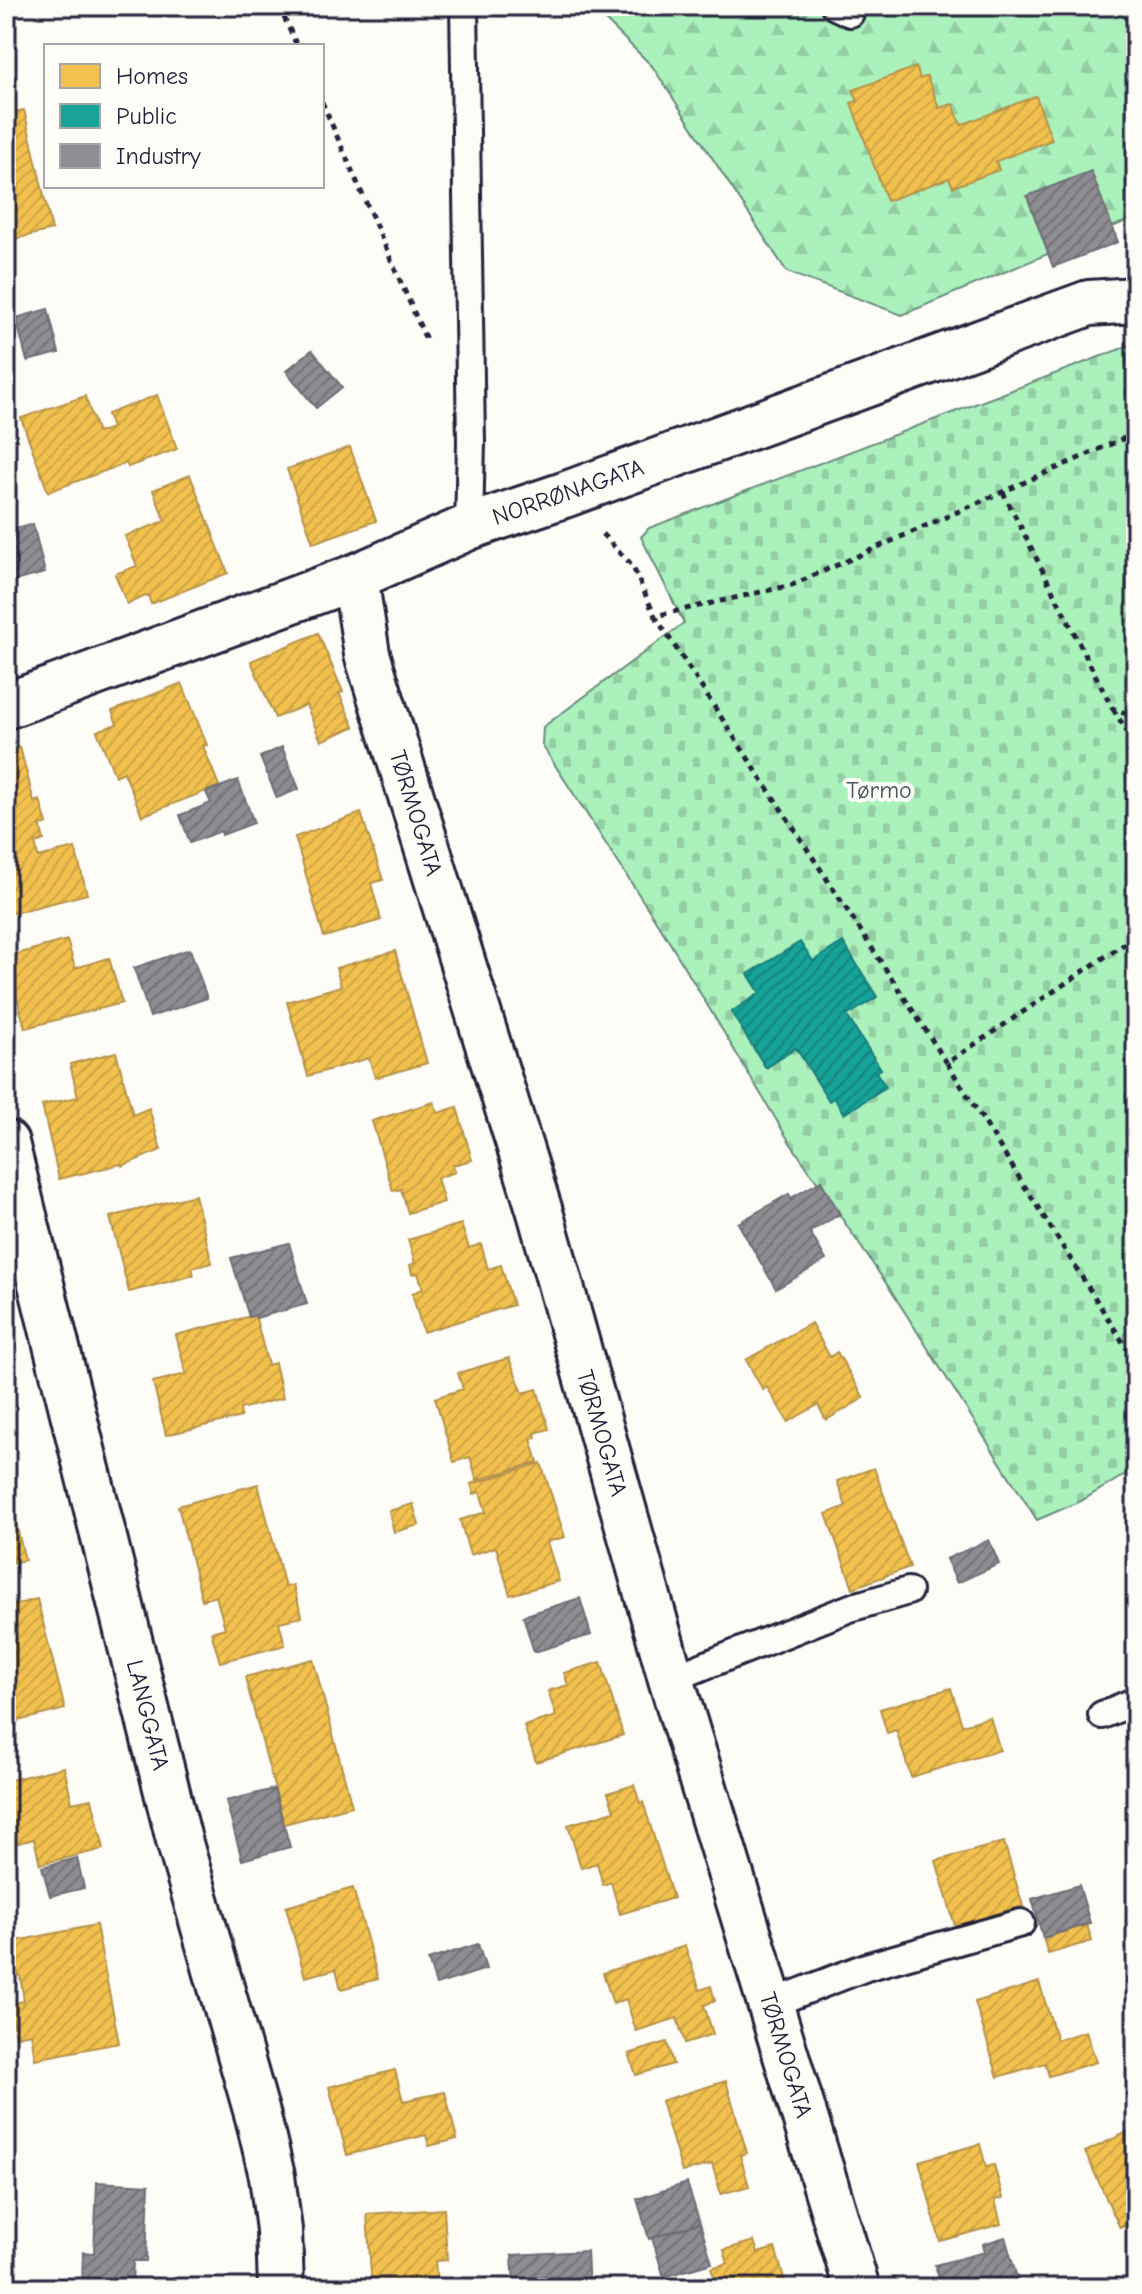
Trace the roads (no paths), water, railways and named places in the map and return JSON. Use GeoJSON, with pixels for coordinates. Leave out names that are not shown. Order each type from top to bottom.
{"type":"FeatureCollection","features":[{"type":"Feature","properties":{"kind":"street","name":"NORRØNAGATA"},"geometry":{"type":"LineString","coordinates":[[6,706],[355,577],[469,527],[1089,303],[1136,300]]}},
{"type":"Feature","properties":{"kind":"street","name":"TØRMOGATA"},"geometry":{"type":"LineString","coordinates":[[355,577],[367,654],[540,1212],[671,1679],[857,2288]]}},
{"type":"Feature","properties":{"kind":"street","name":"LANGGATA"},"geometry":{"type":"LineString","coordinates":[[6,1143],[179,1840],[258,2117],[272,2176],[279,2230],[281,2288]]}},
{"type":"Feature","properties":{"kind":"lane"},"geometry":{"type":"LineString","coordinates":[[464,6],[471,442],[469,527]]}},
{"type":"Feature","properties":{"kind":"lane"},"geometry":{"type":"LineString","coordinates":[[671,1679],[850,1608],[908,1591]]}},
{"type":"Feature","properties":{"kind":"lane"},"geometry":{"type":"LineString","coordinates":[[1102,1715],[1136,1701]]}},
{"type":"Feature","properties":{"kind":"lane"},"geometry":{"type":"LineString","coordinates":[[770,2004],[866,1967],[1021,1923]]}},
{"type":"Feature","properties":{"kind":"park label","name":"Tørmo"},"geometry":{"type":"Point","coordinates":[879,790]}}]}
